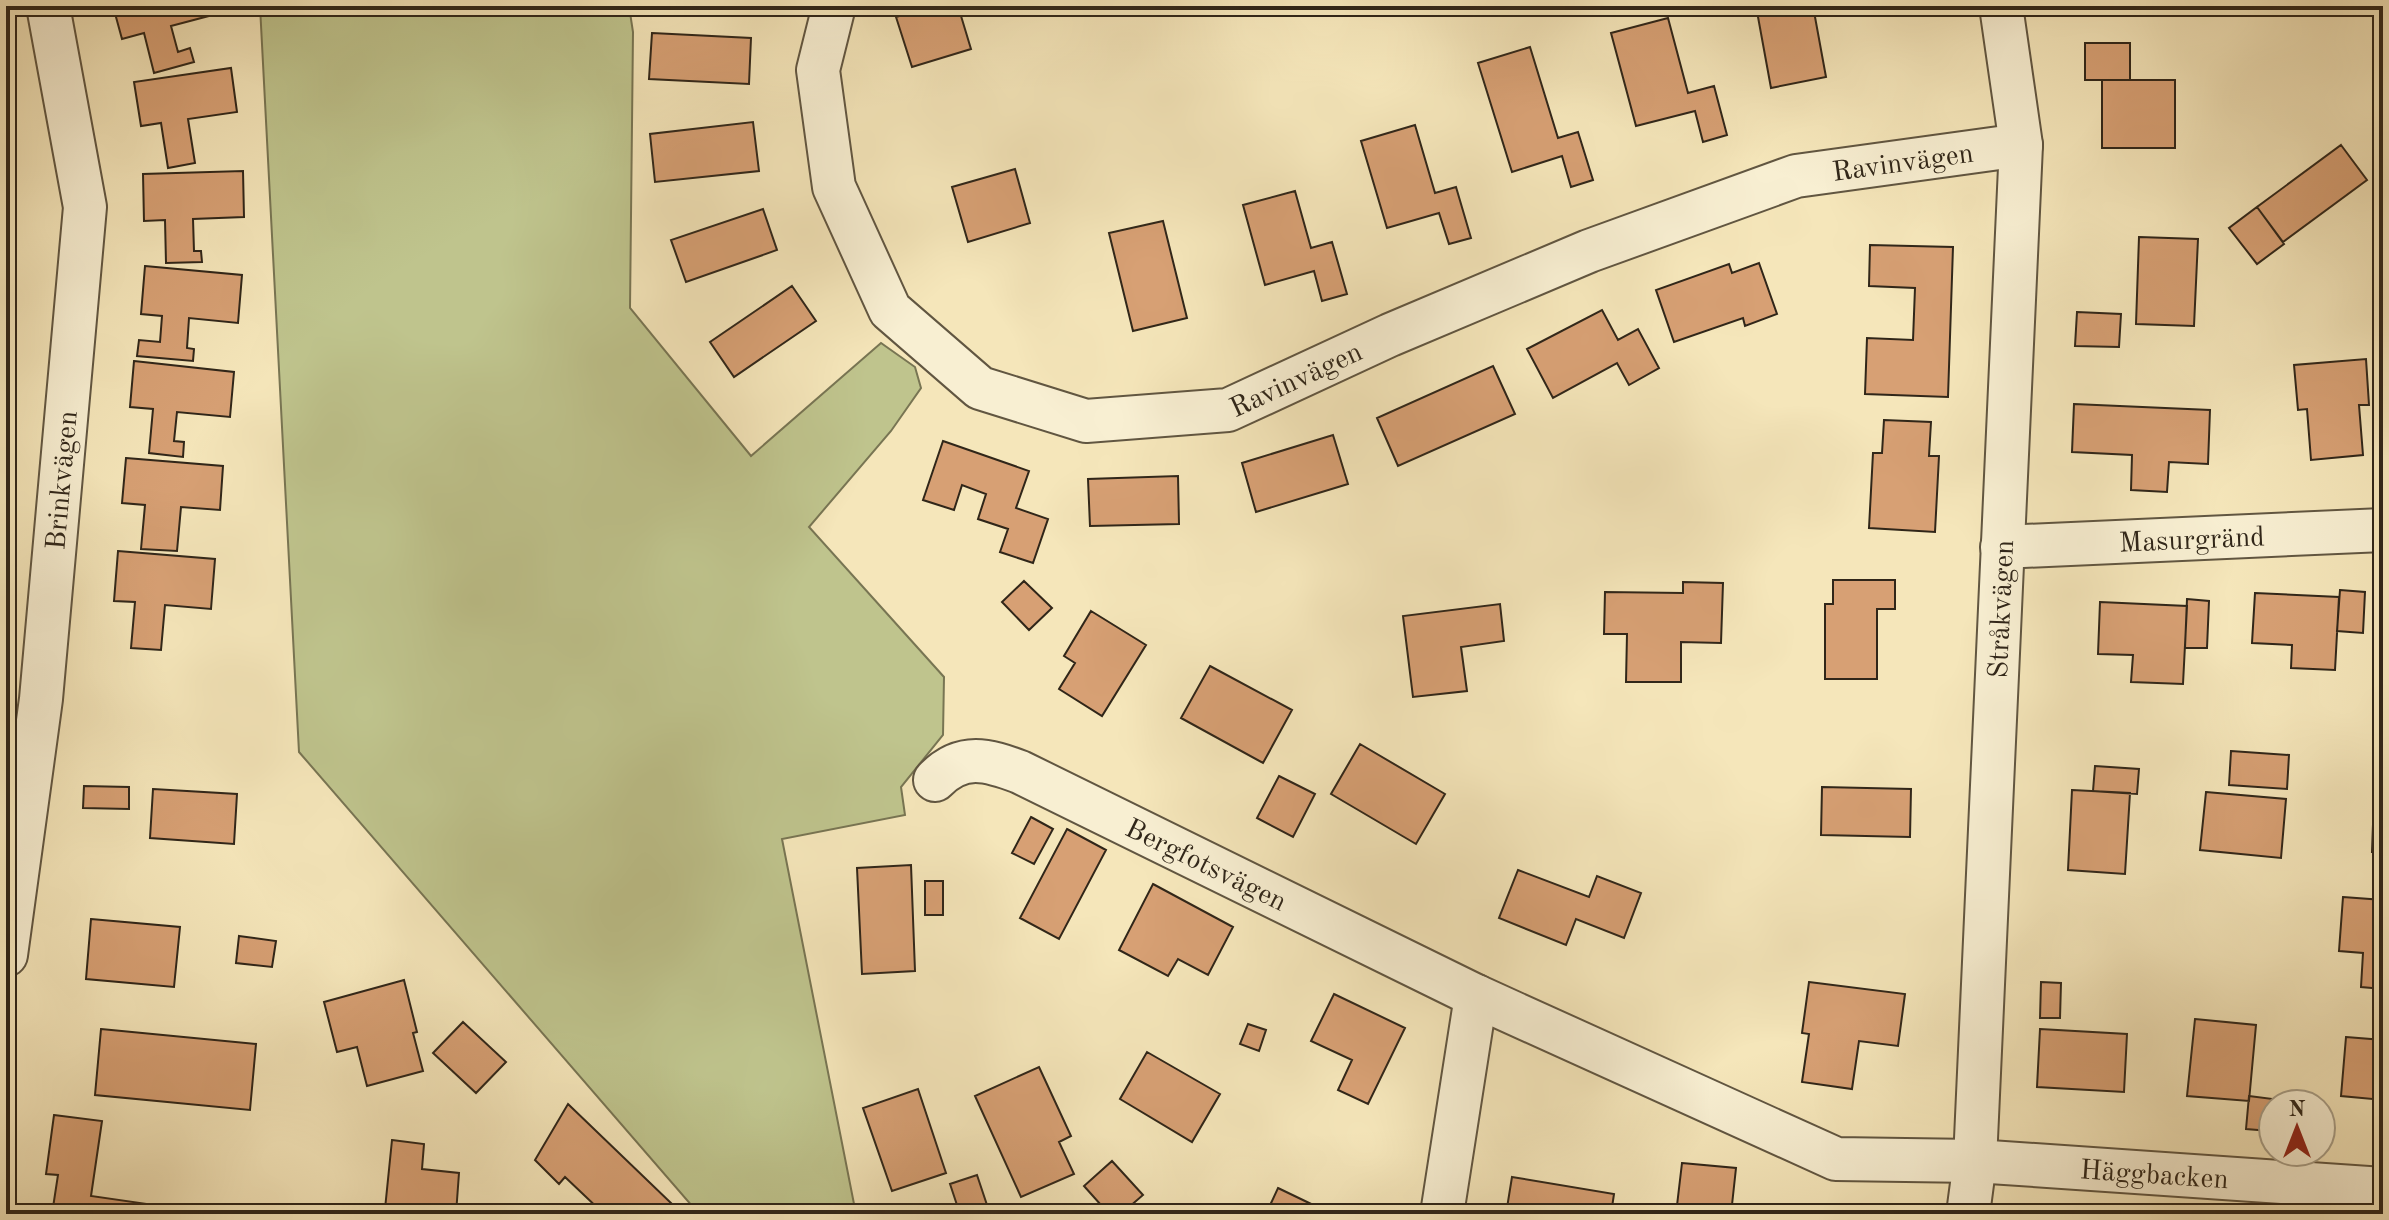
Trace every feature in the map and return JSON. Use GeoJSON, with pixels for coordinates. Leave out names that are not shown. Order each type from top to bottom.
{"type":"FeatureCollection","features":[{"type":"Feature","properties":{"kind":"street","name":"Brinkvägen"},"geometry":{"type":"LineString","coordinates":[[6,955],[41,699],[85,207],[48,6]]}},
{"type":"Feature","properties":{"kind":"street","name":"Ravinvägen"},"geometry":{"type":"LineString","coordinates":[[834,6],[818,70],[834,187],[890,310],[980,388],[1086,421],[1228,410],[1390,335],[1589,251],[1796,176],[2021,145]]}},
{"type":"Feature","properties":{"kind":"street","name":"Stråkvägen"},"geometry":{"type":"LineString","coordinates":[[1968,1214],[1975,1161],[2021,145],[2001,6]]}},
{"type":"Feature","properties":{"kind":"street","name":"Masurgränd"},"geometry":{"type":"LineString","coordinates":[[2002,547],[2383,530]]}},
{"type":"Feature","properties":{"kind":"street","name":"Bergfotsvägen"},"geometry":{"type":"LineString","coordinates":[[935,780],[945,769],[974,760],[988,760],[1020,772],[1476,996],[1836,1159],[1975,1161]]}},
{"type":"Feature","properties":{"kind":"street"},"geometry":{"type":"LineString","coordinates":[[1442,1214],[1476,996]]}},
{"type":"Feature","properties":{"kind":"street","name":"Häggbacken"},"geometry":{"type":"LineString","coordinates":[[1975,1161],[2383,1189]]}},
{"type":"Feature","properties":{"kind":"green space"},"geometry":{"type":"Polygon","coordinates":[[[260,6],[629,6],[633,32],[630,308],[751,456],[881,343],[915,367],[921,388],[891,431],[809,527],[944,677],[943,735],[901,787],[905,815],[782,839],[856,1214],[699,1214],[299,752],[260,6]]]}},
{"type":"Feature","properties":{"kind":"building"},"geometry":{"type":"Polygon","coordinates":[[[113,6],[222,6],[224,12],[171,26],[178,52],[190,48],[194,62],[154,73],[144,33],[122,39],[113,6]]]}},
{"type":"Feature","properties":{"kind":"building"},"geometry":{"type":"Polygon","coordinates":[[[932,6],[958,6],[971,49],[912,67],[896,17],[932,6]]]}},
{"type":"Feature","properties":{"kind":"building"},"geometry":{"type":"Polygon","coordinates":[[[1756,6],[1813,6],[1826,77],[1771,88],[1756,6]]]}},
{"type":"Feature","properties":{"kind":"building"},"geometry":{"type":"Polygon","coordinates":[[[1668,18],[1688,93],[1714,86],[1727,135],[1703,142],[1695,111],[1636,126],[1611,33],[1668,18]]]}},
{"type":"Feature","properties":{"kind":"building"},"geometry":{"type":"Polygon","coordinates":[[[652,33],[751,38],[749,84],[649,79],[652,33]]]}},
{"type":"Feature","properties":{"kind":"building"},"geometry":{"type":"Polygon","coordinates":[[[2085,43],[2130,43],[2130,80],[2085,80],[2085,43]]]}},
{"type":"Feature","properties":{"kind":"building"},"geometry":{"type":"Polygon","coordinates":[[[1530,47],[1558,138],[1578,132],[1593,180],[1571,187],[1562,156],[1512,172],[1478,63],[1530,47]]]}},
{"type":"Feature","properties":{"kind":"building"},"geometry":{"type":"Polygon","coordinates":[[[231,68],[237,112],[188,119],[195,163],[168,168],[161,123],[141,126],[134,82],[231,68]]]}},
{"type":"Feature","properties":{"kind":"building"},"geometry":{"type":"Polygon","coordinates":[[[2102,80],[2175,80],[2175,148],[2102,148],[2102,80]]]}},
{"type":"Feature","properties":{"kind":"building"},"geometry":{"type":"Polygon","coordinates":[[[753,122],[759,171],[655,182],[650,134],[753,122]]]}},
{"type":"Feature","properties":{"kind":"building"},"geometry":{"type":"Polygon","coordinates":[[[1415,125],[1435,193],[1456,187],[1471,238],[1449,244],[1439,213],[1387,228],[1361,141],[1415,125]]]}},
{"type":"Feature","properties":{"kind":"building"},"geometry":{"type":"Polygon","coordinates":[[[2341,145],[2367,180],[2283,242],[2257,207],[2341,145]]]}},
{"type":"Feature","properties":{"kind":"building"},"geometry":{"type":"Polygon","coordinates":[[[1015,169],[1030,223],[968,242],[952,187],[1015,169]]]}},
{"type":"Feature","properties":{"kind":"building"},"geometry":{"type":"Polygon","coordinates":[[[243,171],[244,217],[193,219],[194,251],[201,251],[202,262],[166,263],[165,220],[144,221],[143,174],[243,171]]]}},
{"type":"Feature","properties":{"kind":"building"},"geometry":{"type":"Polygon","coordinates":[[[1295,191],[1311,248],[1332,242],[1347,294],[1322,301],[1314,271],[1265,285],[1243,205],[1295,191]]]}},
{"type":"Feature","properties":{"kind":"building"},"geometry":{"type":"Polygon","coordinates":[[[2257,207],[2284,244],[2257,264],[2229,228],[2257,207]]]}},
{"type":"Feature","properties":{"kind":"building"},"geometry":{"type":"Polygon","coordinates":[[[763,209],[777,250],[686,282],[671,240],[763,209]]]}},
{"type":"Feature","properties":{"kind":"building"},"geometry":{"type":"Polygon","coordinates":[[[1163,221],[1187,318],[1133,331],[1109,233],[1163,221]]]}},
{"type":"Feature","properties":{"kind":"building"},"geometry":{"type":"Polygon","coordinates":[[[2139,237],[2198,239],[2194,326],[2136,324],[2139,237]]]}},
{"type":"Feature","properties":{"kind":"building"},"geometry":{"type":"Polygon","coordinates":[[[1870,245],[1953,247],[1948,397],[1865,394],[1867,338],[1913,340],[1915,288],[1869,286],[1870,245]]]}},
{"type":"Feature","properties":{"kind":"building"},"geometry":{"type":"Polygon","coordinates":[[[1759,263],[1777,314],[1745,326],[1743,318],[1674,342],[1656,290],[1729,264],[1732,273],[1759,263]]]}},
{"type":"Feature","properties":{"kind":"building"},"geometry":{"type":"Polygon","coordinates":[[[145,266],[242,275],[238,323],[189,318],[187,348],[194,349],[193,361],[137,356],[139,340],[160,342],[162,316],[141,314],[145,266]]]}},
{"type":"Feature","properties":{"kind":"building"},"geometry":{"type":"Polygon","coordinates":[[[792,286],[816,321],[734,377],[710,342],[792,286]]]}},
{"type":"Feature","properties":{"kind":"building"},"geometry":{"type":"Polygon","coordinates":[[[1602,310],[1618,340],[1638,329],[1659,368],[1629,385],[1617,363],[1553,398],[1527,349],[1602,310]]]}},
{"type":"Feature","properties":{"kind":"building"},"geometry":{"type":"Polygon","coordinates":[[[2077,312],[2121,314],[2119,347],[2075,346],[2077,312]]]}},
{"type":"Feature","properties":{"kind":"building"},"geometry":{"type":"Polygon","coordinates":[[[2366,359],[2369,405],[2359,405],[2363,455],[2311,460],[2307,409],[2298,410],[2294,365],[2366,359]]]}},
{"type":"Feature","properties":{"kind":"building"},"geometry":{"type":"Polygon","coordinates":[[[134,361],[234,372],[230,417],[177,412],[174,441],[184,442],[183,457],[149,453],[153,409],[130,407],[134,361]]]}},
{"type":"Feature","properties":{"kind":"building"},"geometry":{"type":"Polygon","coordinates":[[[1493,366],[1515,414],[1398,466],[1377,418],[1493,366]]]}},
{"type":"Feature","properties":{"kind":"building"},"geometry":{"type":"Polygon","coordinates":[[[2074,404],[2210,410],[2208,464],[2169,462],[2167,492],[2131,490],[2132,455],[2072,452],[2074,404]]]}},
{"type":"Feature","properties":{"kind":"building"},"geometry":{"type":"Polygon","coordinates":[[[1884,420],[1931,422],[1929,456],[1939,456],[1935,532],[1869,528],[1873,453],[1882,453],[1884,420]]]}},
{"type":"Feature","properties":{"kind":"building"},"geometry":{"type":"Polygon","coordinates":[[[2383,431],[2383,477],[2379,478],[2376,432],[2383,431]]]}},
{"type":"Feature","properties":{"kind":"building"},"geometry":{"type":"Polygon","coordinates":[[[1333,435],[1348,484],[1256,512],[1242,463],[1333,435]]]}},
{"type":"Feature","properties":{"kind":"building"},"geometry":{"type":"Polygon","coordinates":[[[943,441],[1029,471],[1016,508],[1048,519],[1033,563],[1000,552],[1008,529],[978,519],[986,494],[962,485],[954,510],[923,500],[943,441]]]}},
{"type":"Feature","properties":{"kind":"building"},"geometry":{"type":"Polygon","coordinates":[[[126,458],[223,466],[220,510],[181,507],[177,551],[141,549],[145,505],[122,503],[126,458]]]}},
{"type":"Feature","properties":{"kind":"building"},"geometry":{"type":"Polygon","coordinates":[[[1178,476],[1179,524],[1090,526],[1088,479],[1178,476]]]}},
{"type":"Feature","properties":{"kind":"building"},"geometry":{"type":"Polygon","coordinates":[[[118,551],[215,559],[211,609],[165,605],[161,650],[131,648],[135,602],[114,601],[118,551]]]}},
{"type":"Feature","properties":{"kind":"building"},"geometry":{"type":"Polygon","coordinates":[[[1833,580],[1895,580],[1895,609],[1877,609],[1877,679],[1825,679],[1825,604],[1833,604],[1833,580]]]}},
{"type":"Feature","properties":{"kind":"building"},"geometry":{"type":"Polygon","coordinates":[[[1024,581],[1052,608],[1029,630],[1002,602],[1024,581]]]}},
{"type":"Feature","properties":{"kind":"building"},"geometry":{"type":"Polygon","coordinates":[[[1683,582],[1723,583],[1721,643],[1681,642],[1681,682],[1626,682],[1627,634],[1604,634],[1605,592],[1683,593],[1683,582]]]}},
{"type":"Feature","properties":{"kind":"building"},"geometry":{"type":"Polygon","coordinates":[[[2340,590],[2365,592],[2363,633],[2337,631],[2340,590]]]}},
{"type":"Feature","properties":{"kind":"building"},"geometry":{"type":"Polygon","coordinates":[[[2255,593],[2339,597],[2335,670],[2291,668],[2292,645],[2252,643],[2255,593]]]}},
{"type":"Feature","properties":{"kind":"building"},"geometry":{"type":"Polygon","coordinates":[[[2187,599],[2209,601],[2207,648],[2185,648],[2187,599]]]}},
{"type":"Feature","properties":{"kind":"building"},"geometry":{"type":"Polygon","coordinates":[[[2100,602],[2187,606],[2183,684],[2131,682],[2133,655],[2098,654],[2100,602]]]}},
{"type":"Feature","properties":{"kind":"building"},"geometry":{"type":"Polygon","coordinates":[[[1500,604],[1504,641],[1461,647],[1467,691],[1413,697],[1403,616],[1500,604]]]}},
{"type":"Feature","properties":{"kind":"building"},"geometry":{"type":"Polygon","coordinates":[[[1091,611],[1146,645],[1102,716],[1059,689],[1075,663],[1064,656],[1091,611]]]}},
{"type":"Feature","properties":{"kind":"building"},"geometry":{"type":"Polygon","coordinates":[[[1210,666],[1292,710],[1263,763],[1181,718],[1210,666]]]}},
{"type":"Feature","properties":{"kind":"building"},"geometry":{"type":"Polygon","coordinates":[[[1360,744],[1445,794],[1416,844],[1331,794],[1360,744]]]}},
{"type":"Feature","properties":{"kind":"building"},"geometry":{"type":"Polygon","coordinates":[[[2231,751],[2289,755],[2287,789],[2229,785],[2231,751]]]}},
{"type":"Feature","properties":{"kind":"building"},"geometry":{"type":"Polygon","coordinates":[[[2095,766],[2139,769],[2137,794],[2093,791],[2095,766]]]}},
{"type":"Feature","properties":{"kind":"building"},"geometry":{"type":"Polygon","coordinates":[[[2375,769],[2383,770],[2383,852],[2372,852],[2375,769]]]}},
{"type":"Feature","properties":{"kind":"building"},"geometry":{"type":"Polygon","coordinates":[[[1279,776],[1315,794],[1293,837],[1257,818],[1279,776]]]}},
{"type":"Feature","properties":{"kind":"building"},"geometry":{"type":"Polygon","coordinates":[[[84,786],[129,787],[129,809],[83,808],[84,786]]]}},
{"type":"Feature","properties":{"kind":"building"},"geometry":{"type":"Polygon","coordinates":[[[1822,787],[1911,789],[1910,837],[1821,835],[1822,787]]]}},
{"type":"Feature","properties":{"kind":"building"},"geometry":{"type":"Polygon","coordinates":[[[153,789],[237,794],[234,844],[150,838],[153,789]]]}},
{"type":"Feature","properties":{"kind":"building"},"geometry":{"type":"Polygon","coordinates":[[[2072,790],[2130,793],[2125,874],[2068,870],[2072,790]]]}},
{"type":"Feature","properties":{"kind":"building"},"geometry":{"type":"Polygon","coordinates":[[[2206,792],[2286,799],[2281,858],[2200,850],[2206,792]]]}},
{"type":"Feature","properties":{"kind":"building"},"geometry":{"type":"Polygon","coordinates":[[[1031,817],[1053,829],[1034,864],[1012,853],[1031,817]]]}},
{"type":"Feature","properties":{"kind":"building"},"geometry":{"type":"Polygon","coordinates":[[[1067,829],[1106,850],[1059,939],[1020,918],[1067,829]]]}},
{"type":"Feature","properties":{"kind":"building"},"geometry":{"type":"Polygon","coordinates":[[[911,865],[915,971],[862,974],[857,868],[911,865]]]}},
{"type":"Feature","properties":{"kind":"building"},"geometry":{"type":"Polygon","coordinates":[[[1518,870],[1589,897],[1597,876],[1641,893],[1624,938],[1576,919],[1566,945],[1499,918],[1518,870]]]}},
{"type":"Feature","properties":{"kind":"building"},"geometry":{"type":"Polygon","coordinates":[[[925,881],[943,881],[943,915],[925,915],[925,881]]]}},
{"type":"Feature","properties":{"kind":"building"},"geometry":{"type":"Polygon","coordinates":[[[1153,884],[1233,927],[1208,975],[1178,959],[1168,976],[1119,950],[1153,884]]]}},
{"type":"Feature","properties":{"kind":"building"},"geometry":{"type":"Polygon","coordinates":[[[2343,897],[2383,900],[2383,989],[2361,987],[2363,953],[2339,951],[2343,897]]]}},
{"type":"Feature","properties":{"kind":"building"},"geometry":{"type":"Polygon","coordinates":[[[91,919],[180,927],[174,987],[86,979],[91,919]]]}},
{"type":"Feature","properties":{"kind":"building"},"geometry":{"type":"Polygon","coordinates":[[[239,936],[276,941],[272,967],[236,963],[239,936]]]}},
{"type":"Feature","properties":{"kind":"building"},"geometry":{"type":"Polygon","coordinates":[[[404,980],[423,1071],[367,1086],[357,1047],[337,1052],[324,1002],[404,980]]]}},
{"type":"Feature","properties":{"kind":"building"},"geometry":{"type":"Polygon","coordinates":[[[1809,982],[1905,994],[1898,1046],[1859,1041],[1852,1089],[1802,1082],[1809,1034],[1802,1033],[1809,982]]]}},
{"type":"Feature","properties":{"kind":"building"},"geometry":{"type":"Polygon","coordinates":[[[2041,982],[2061,983],[2060,1018],[2040,1018],[2041,982]]]}},
{"type":"Feature","properties":{"kind":"building"},"geometry":{"type":"Polygon","coordinates":[[[1334,994],[1405,1028],[1368,1104],[1338,1090],[1352,1060],[1311,1041],[1334,994]]]}},
{"type":"Feature","properties":{"kind":"building"},"geometry":{"type":"Polygon","coordinates":[[[2195,1019],[2256,1025],[2249,1101],[2187,1096],[2195,1019]]]}},
{"type":"Feature","properties":{"kind":"building"},"geometry":{"type":"Polygon","coordinates":[[[463,1022],[506,1062],[476,1093],[433,1053],[463,1022]]]}},
{"type":"Feature","properties":{"kind":"building"},"geometry":{"type":"Polygon","coordinates":[[[1248,1024],[1266,1030],[1259,1051],[1240,1044],[1248,1024]]]}},
{"type":"Feature","properties":{"kind":"building"},"geometry":{"type":"Polygon","coordinates":[[[101,1029],[256,1044],[250,1110],[95,1095],[101,1029]]]}},
{"type":"Feature","properties":{"kind":"building"},"geometry":{"type":"Polygon","coordinates":[[[2040,1029],[2127,1034],[2124,1092],[2037,1087],[2040,1029]]]}},
{"type":"Feature","properties":{"kind":"building"},"geometry":{"type":"Polygon","coordinates":[[[2346,1037],[2383,1040],[2383,1100],[2341,1096],[2346,1037]]]}},
{"type":"Feature","properties":{"kind":"building"},"geometry":{"type":"Polygon","coordinates":[[[1147,1052],[1220,1094],[1192,1142],[1120,1099],[1147,1052]]]}},
{"type":"Feature","properties":{"kind":"building"},"geometry":{"type":"Polygon","coordinates":[[[1039,1067],[1071,1136],[1059,1142],[1074,1174],[1021,1197],[975,1096],[1039,1067]]]}},
{"type":"Feature","properties":{"kind":"building"},"geometry":{"type":"Polygon","coordinates":[[[918,1089],[946,1173],[892,1191],[863,1108],[918,1089]]]}},
{"type":"Feature","properties":{"kind":"building"},"geometry":{"type":"Polygon","coordinates":[[[2249,1096],[2257,1097],[2257,1130],[2246,1129],[2249,1096]]]}},
{"type":"Feature","properties":{"kind":"building"},"geometry":{"type":"Polygon","coordinates":[[[568,1104],[672,1204],[662,1214],[604,1214],[565,1177],[559,1184],[535,1160],[568,1104]]]}},
{"type":"Feature","properties":{"kind":"building"},"geometry":{"type":"Polygon","coordinates":[[[54,1115],[102,1121],[91,1196],[168,1207],[167,1214],[52,1214],[58,1175],[46,1174],[54,1115]]]}},
{"type":"Feature","properties":{"kind":"building"},"geometry":{"type":"Polygon","coordinates":[[[392,1140],[424,1144],[422,1169],[459,1173],[456,1214],[385,1209],[392,1140]]]}},
{"type":"Feature","properties":{"kind":"building"},"geometry":{"type":"Polygon","coordinates":[[[1112,1161],[1143,1195],[1121,1214],[1109,1214],[1084,1186],[1112,1161]]]}},
{"type":"Feature","properties":{"kind":"building"},"geometry":{"type":"Polygon","coordinates":[[[1682,1163],[1736,1168],[1731,1214],[1676,1214],[1682,1163]]]}},
{"type":"Feature","properties":{"kind":"building"},"geometry":{"type":"Polygon","coordinates":[[[977,1175],[990,1214],[960,1214],[950,1184],[977,1175]]]}},
{"type":"Feature","properties":{"kind":"building"},"geometry":{"type":"Polygon","coordinates":[[[1512,1177],[1614,1194],[1611,1214],[1506,1214],[1512,1177]]]}},
{"type":"Feature","properties":{"kind":"building"},"geometry":{"type":"Polygon","coordinates":[[[1278,1188],[1332,1214],[1266,1214],[1278,1188]]]}}]}
